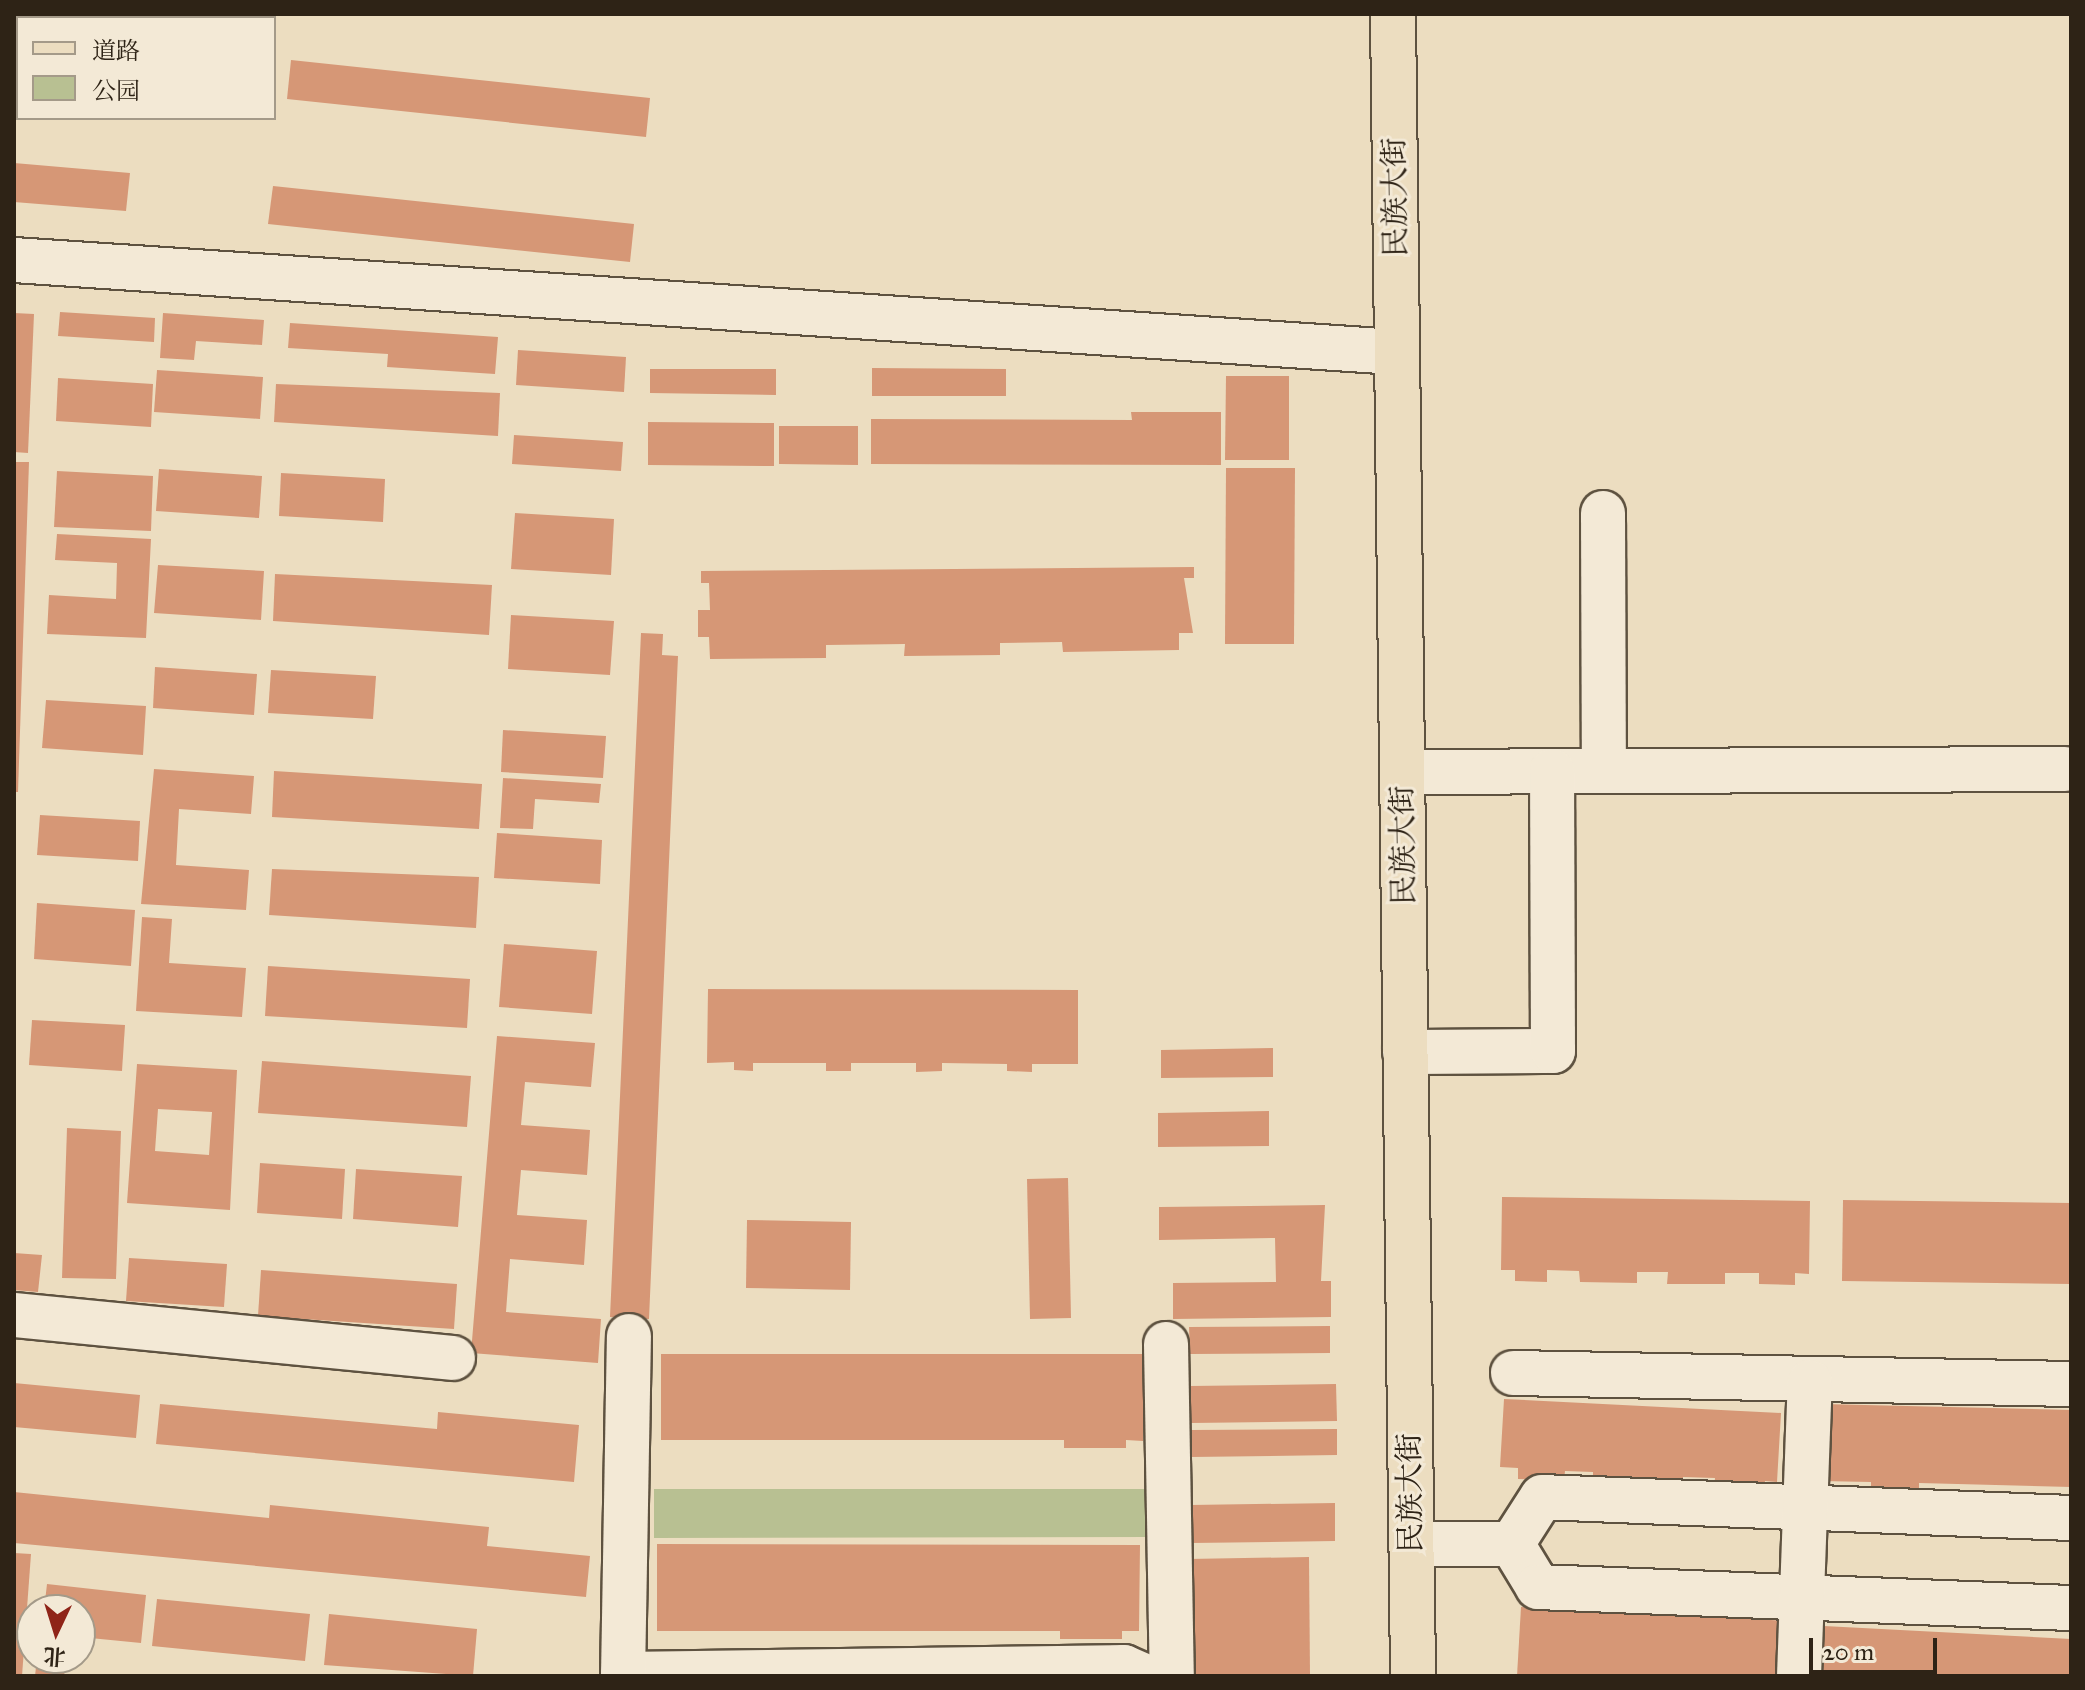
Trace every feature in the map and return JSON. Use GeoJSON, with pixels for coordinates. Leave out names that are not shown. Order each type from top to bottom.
{"type":"FeatureCollection","features":[{"type":"Feature","properties":{"kind":"main road","name":"民族大街"},"geometry":{"type":"LineString","coordinates":[[1393,14],[1413,1676]]}},
{"type":"Feature","properties":{"kind":"street"},"geometry":{"type":"LineString","coordinates":[[14,260],[1397,352]]}},
{"type":"Feature","properties":{"kind":"street"},"geometry":{"type":"LineString","coordinates":[[1603,513],[1604,771]]}},
{"type":"Feature","properties":{"kind":"street"},"geometry":{"type":"LineString","coordinates":[[1402,772],[2065,769]]}},
{"type":"Feature","properties":{"kind":"street"},"geometry":{"type":"LineString","coordinates":[[1405,1052],[1553,1051],[1552,771]]}},
{"type":"Feature","properties":{"kind":"street"},"geometry":{"type":"LineString","coordinates":[[14,1315],[453,1358]]}},
{"type":"Feature","properties":{"kind":"street"},"geometry":{"type":"LineString","coordinates":[[629,1336],[623,1675],[1124,1667],[1144,1676]]}},
{"type":"Feature","properties":{"kind":"street"},"geometry":{"type":"LineString","coordinates":[[1166,1344],[1172,1676]]}},
{"type":"Feature","properties":{"kind":"street"},"geometry":{"type":"LineString","coordinates":[[1513,1373],[1810,1382],[1843,1375],[2071,1384]]}},
{"type":"Feature","properties":{"kind":"street"},"geometry":{"type":"LineString","coordinates":[[1799,1676],[1810,1382]]}},
{"type":"Feature","properties":{"kind":"street"},"geometry":{"type":"LineString","coordinates":[[1512,1544],[1542,1497],[2071,1518]]}},
{"type":"Feature","properties":{"kind":"street"},"geometry":{"type":"LineString","coordinates":[[1411,1544],[1512,1544]]}},
{"type":"Feature","properties":{"kind":"street"},"geometry":{"type":"LineString","coordinates":[[1512,1544],[1538,1587],[2071,1608]]}},
{"type":"Feature","properties":{"kind":"green space"},"geometry":{"type":"Polygon","coordinates":[[[654,1489],[1150,1489],[1150,1537],[654,1538],[654,1489]]]}},
{"type":"Feature","properties":{"kind":"building"},"geometry":{"type":"Polygon","coordinates":[[[291,60],[650,98],[646,137],[287,99],[291,60]]]}},
{"type":"Feature","properties":{"kind":"building"},"geometry":{"type":"Polygon","coordinates":[[[14,163],[130,173],[126,211],[14,202],[14,163]]]}},
{"type":"Feature","properties":{"kind":"building"},"geometry":{"type":"Polygon","coordinates":[[[273,186],[634,224],[630,262],[268,224],[273,186]]]}},
{"type":"Feature","properties":{"kind":"building"},"geometry":{"type":"Polygon","coordinates":[[[60,312],[155,318],[154,342],[58,336],[60,312]]]}},
{"type":"Feature","properties":{"kind":"building"},"geometry":{"type":"Polygon","coordinates":[[[14,313],[34,314],[28,453],[14,452],[14,313]]]}},
{"type":"Feature","properties":{"kind":"building"},"geometry":{"type":"Polygon","coordinates":[[[163,313],[264,320],[262,345],[196,341],[194,360],[160,358],[163,313]]]}},
{"type":"Feature","properties":{"kind":"building"},"geometry":{"type":"Polygon","coordinates":[[[290,323],[498,337],[495,374],[387,367],[388,354],[288,348],[290,323]]]}},
{"type":"Feature","properties":{"kind":"building"},"geometry":{"type":"Polygon","coordinates":[[[518,350],[626,357],[624,392],[516,385],[518,350]]]}},
{"type":"Feature","properties":{"kind":"building"},"geometry":{"type":"Polygon","coordinates":[[[872,368],[1006,369],[1006,396],[872,396],[872,368]]]}},
{"type":"Feature","properties":{"kind":"building"},"geometry":{"type":"Polygon","coordinates":[[[650,369],[776,369],[776,395],[650,393],[650,369]]]}},
{"type":"Feature","properties":{"kind":"building"},"geometry":{"type":"Polygon","coordinates":[[[157,370],[263,377],[260,419],[154,412],[157,370]]]}},
{"type":"Feature","properties":{"kind":"building"},"geometry":{"type":"Polygon","coordinates":[[[1226,376],[1289,376],[1289,460],[1225,460],[1226,376]]]}},
{"type":"Feature","properties":{"kind":"building"},"geometry":{"type":"Polygon","coordinates":[[[58,378],[153,384],[151,427],[56,421],[58,378]]]}},
{"type":"Feature","properties":{"kind":"building"},"geometry":{"type":"Polygon","coordinates":[[[276,384],[500,393],[498,436],[274,422],[276,384]]]}},
{"type":"Feature","properties":{"kind":"building"},"geometry":{"type":"Polygon","coordinates":[[[1131,412],[1221,412],[1221,465],[871,464],[871,419],[1132,420],[1131,412]]]}},
{"type":"Feature","properties":{"kind":"building"},"geometry":{"type":"Polygon","coordinates":[[[648,422],[774,423],[774,466],[648,465],[648,422]]]}},
{"type":"Feature","properties":{"kind":"building"},"geometry":{"type":"Polygon","coordinates":[[[779,426],[858,426],[858,465],[779,464],[779,426]]]}},
{"type":"Feature","properties":{"kind":"building"},"geometry":{"type":"Polygon","coordinates":[[[514,435],[623,442],[621,471],[512,464],[514,435]]]}},
{"type":"Feature","properties":{"kind":"building"},"geometry":{"type":"Polygon","coordinates":[[[14,462],[29,462],[18,792],[14,792],[14,462]]]}},
{"type":"Feature","properties":{"kind":"building"},"geometry":{"type":"Polygon","coordinates":[[[1226,468],[1295,468],[1294,644],[1225,644],[1226,468]]]}},
{"type":"Feature","properties":{"kind":"building"},"geometry":{"type":"Polygon","coordinates":[[[159,469],[262,476],[259,518],[156,511],[159,469]]]}},
{"type":"Feature","properties":{"kind":"building"},"geometry":{"type":"Polygon","coordinates":[[[57,471],[153,476],[151,531],[54,527],[57,471]]]}},
{"type":"Feature","properties":{"kind":"building"},"geometry":{"type":"Polygon","coordinates":[[[281,473],[385,479],[383,522],[279,516],[281,473]]]}},
{"type":"Feature","properties":{"kind":"building"},"geometry":{"type":"Polygon","coordinates":[[[515,513],[614,519],[611,575],[511,569],[515,513]]]}},
{"type":"Feature","properties":{"kind":"building"},"geometry":{"type":"Polygon","coordinates":[[[57,534],[151,539],[146,638],[47,634],[49,595],[116,599],[117,563],[55,560],[57,534]]]}},
{"type":"Feature","properties":{"kind":"building"},"geometry":{"type":"Polygon","coordinates":[[[158,565],[264,571],[261,620],[154,613],[158,565]]]}},
{"type":"Feature","properties":{"kind":"building"},"geometry":{"type":"Polygon","coordinates":[[[1194,567],[1194,578],[1184,578],[1193,633],[1179,633],[1179,650],[1063,652],[1062,642],[1000,643],[1000,655],[904,656],[905,644],[826,645],[826,658],[710,659],[709,637],[698,637],[698,610],[710,610],[709,583],[701,583],[701,571],[1194,567]]]}},
{"type":"Feature","properties":{"kind":"building"},"geometry":{"type":"Polygon","coordinates":[[[275,574],[492,585],[489,635],[273,621],[275,574]]]}},
{"type":"Feature","properties":{"kind":"building"},"geometry":{"type":"Polygon","coordinates":[[[511,615],[614,621],[610,675],[508,669],[511,615]]]}},
{"type":"Feature","properties":{"kind":"building"},"geometry":{"type":"Polygon","coordinates":[[[641,633],[663,634],[662,655],[678,656],[649,1319],[610,1317],[641,633]]]}},
{"type":"Feature","properties":{"kind":"building"},"geometry":{"type":"Polygon","coordinates":[[[155,667],[257,674],[254,715],[153,708],[155,667]]]}},
{"type":"Feature","properties":{"kind":"building"},"geometry":{"type":"Polygon","coordinates":[[[271,670],[376,676],[373,719],[268,713],[271,670]]]}},
{"type":"Feature","properties":{"kind":"building"},"geometry":{"type":"Polygon","coordinates":[[[46,700],[146,706],[143,755],[42,748],[46,700]]]}},
{"type":"Feature","properties":{"kind":"building"},"geometry":{"type":"Polygon","coordinates":[[[503,730],[606,736],[603,778],[501,772],[503,730]]]}},
{"type":"Feature","properties":{"kind":"building"},"geometry":{"type":"Polygon","coordinates":[[[154,769],[254,776],[251,814],[179,809],[176,865],[249,870],[246,910],[141,904],[154,769]]]}},
{"type":"Feature","properties":{"kind":"building"},"geometry":{"type":"Polygon","coordinates":[[[274,771],[482,784],[479,829],[272,817],[274,771]]]}},
{"type":"Feature","properties":{"kind":"building"},"geometry":{"type":"Polygon","coordinates":[[[503,778],[601,784],[599,803],[535,799],[533,829],[500,828],[503,778]]]}},
{"type":"Feature","properties":{"kind":"building"},"geometry":{"type":"Polygon","coordinates":[[[40,815],[140,821],[138,861],[37,855],[40,815]]]}},
{"type":"Feature","properties":{"kind":"building"},"geometry":{"type":"Polygon","coordinates":[[[497,833],[602,840],[600,884],[494,878],[497,833]]]}},
{"type":"Feature","properties":{"kind":"building"},"geometry":{"type":"Polygon","coordinates":[[[272,869],[479,877],[476,928],[269,915],[272,869]]]}},
{"type":"Feature","properties":{"kind":"building"},"geometry":{"type":"Polygon","coordinates":[[[37,903],[135,910],[131,966],[34,959],[37,903]]]}},
{"type":"Feature","properties":{"kind":"building"},"geometry":{"type":"Polygon","coordinates":[[[142,917],[172,919],[169,963],[246,968],[242,1017],[136,1011],[142,917]]]}},
{"type":"Feature","properties":{"kind":"building"},"geometry":{"type":"Polygon","coordinates":[[[504,944],[597,951],[592,1014],[499,1007],[504,944]]]}},
{"type":"Feature","properties":{"kind":"building"},"geometry":{"type":"Polygon","coordinates":[[[268,966],[470,979],[467,1028],[265,1016],[268,966]]]}},
{"type":"Feature","properties":{"kind":"building"},"geometry":{"type":"Polygon","coordinates":[[[708,989],[1078,990],[1078,1064],[1032,1064],[1032,1072],[1007,1071],[1007,1064],[942,1063],[942,1071],[916,1072],[916,1063],[851,1063],[851,1071],[826,1071],[826,1063],[753,1063],[753,1071],[734,1070],[734,1062],[707,1063],[708,989]]]}},
{"type":"Feature","properties":{"kind":"building"},"geometry":{"type":"Polygon","coordinates":[[[32,1020],[125,1025],[122,1071],[29,1065],[32,1020]]]}},
{"type":"Feature","properties":{"kind":"building"},"geometry":{"type":"Polygon","coordinates":[[[497,1036],[595,1043],[591,1087],[525,1082],[521,1125],[590,1130],[587,1175],[521,1170],[517,1215],[587,1220],[584,1265],[510,1259],[506,1312],[601,1319],[598,1363],[471,1353],[497,1036]]]}},
{"type":"Feature","properties":{"kind":"building"},"geometry":{"type":"Polygon","coordinates":[[[1273,1048],[1273,1077],[1161,1078],[1161,1050],[1273,1048]]]}},
{"type":"Feature","properties":{"kind":"building"},"geometry":{"type":"Polygon","coordinates":[[[262,1061],[471,1076],[467,1127],[258,1113],[262,1061]]]}},
{"type":"Feature","properties":{"kind":"building"},"geometry":{"type":"Polygon","coordinates":[[[137,1064],[237,1070],[230,1210],[127,1203],[137,1064]],[[158,1109],[155,1151],[209,1155],[212,1112],[158,1109]]]}},
{"type":"Feature","properties":{"kind":"building"},"geometry":{"type":"Polygon","coordinates":[[[1269,1111],[1269,1146],[1158,1147],[1158,1113],[1269,1111]]]}},
{"type":"Feature","properties":{"kind":"building"},"geometry":{"type":"Polygon","coordinates":[[[67,1128],[121,1131],[116,1279],[62,1278],[67,1128]]]}},
{"type":"Feature","properties":{"kind":"building"},"geometry":{"type":"Polygon","coordinates":[[[260,1163],[345,1169],[342,1219],[257,1213],[260,1163]]]}},
{"type":"Feature","properties":{"kind":"building"},"geometry":{"type":"Polygon","coordinates":[[[356,1169],[462,1176],[458,1227],[353,1219],[356,1169]]]}},
{"type":"Feature","properties":{"kind":"building"},"geometry":{"type":"Polygon","coordinates":[[[1068,1178],[1071,1318],[1030,1319],[1027,1179],[1068,1178]]]}},
{"type":"Feature","properties":{"kind":"building"},"geometry":{"type":"Polygon","coordinates":[[[1502,1197],[1810,1201],[1809,1274],[1795,1273],[1795,1285],[1759,1284],[1759,1273],[1725,1273],[1725,1284],[1667,1284],[1668,1272],[1637,1272],[1637,1283],[1580,1282],[1579,1271],[1547,1270],[1547,1282],[1515,1281],[1515,1270],[1501,1270],[1502,1197]]]}},
{"type":"Feature","properties":{"kind":"building"},"geometry":{"type":"Polygon","coordinates":[[[1843,1200],[2071,1203],[2071,1284],[1842,1281],[1843,1200]]]}},
{"type":"Feature","properties":{"kind":"building"},"geometry":{"type":"Polygon","coordinates":[[[1325,1205],[1321,1281],[1331,1281],[1331,1317],[1173,1319],[1173,1283],[1276,1282],[1275,1238],[1159,1240],[1159,1207],[1325,1205]]]}},
{"type":"Feature","properties":{"kind":"building"},"geometry":{"type":"Polygon","coordinates":[[[747,1220],[851,1222],[850,1290],[746,1288],[747,1220]]]}},
{"type":"Feature","properties":{"kind":"building"},"geometry":{"type":"Polygon","coordinates":[[[14,1253],[42,1255],[38,1292],[14,1290],[14,1253]]]}},
{"type":"Feature","properties":{"kind":"building"},"geometry":{"type":"Polygon","coordinates":[[[129,1258],[227,1264],[224,1307],[126,1301],[129,1258]]]}},
{"type":"Feature","properties":{"kind":"building"},"geometry":{"type":"Polygon","coordinates":[[[261,1270],[457,1284],[454,1329],[258,1316],[261,1270]]]}},
{"type":"Feature","properties":{"kind":"building"},"geometry":{"type":"Polygon","coordinates":[[[1330,1326],[1330,1353],[1190,1354],[1189,1327],[1330,1326]]]}},
{"type":"Feature","properties":{"kind":"building"},"geometry":{"type":"Polygon","coordinates":[[[661,1354],[1143,1354],[1143,1441],[1126,1440],[1126,1448],[1064,1448],[1064,1440],[661,1440],[661,1354]]]}},
{"type":"Feature","properties":{"kind":"building"},"geometry":{"type":"Polygon","coordinates":[[[14,1383],[140,1395],[136,1438],[14,1427],[14,1383]]]}},
{"type":"Feature","properties":{"kind":"building"},"geometry":{"type":"Polygon","coordinates":[[[1336,1384],[1337,1421],[1191,1423],[1190,1386],[1336,1384]]]}},
{"type":"Feature","properties":{"kind":"building"},"geometry":{"type":"Polygon","coordinates":[[[1504,1399],[1781,1413],[1777,1482],[1765,1481],[1764,1491],[1714,1488],[1715,1478],[1683,1477],[1683,1486],[1593,1481],[1593,1472],[1565,1471],[1564,1481],[1518,1479],[1518,1468],[1500,1467],[1504,1399]]]}},
{"type":"Feature","properties":{"kind":"building"},"geometry":{"type":"Polygon","coordinates":[[[160,1404],[437,1429],[438,1412],[579,1425],[574,1482],[156,1444],[160,1404]]]}},
{"type":"Feature","properties":{"kind":"building"},"geometry":{"type":"Polygon","coordinates":[[[1822,1404],[2071,1410],[2071,1487],[1919,1483],[1919,1493],[1871,1492],[1871,1482],[1820,1481],[1822,1404]]]}},
{"type":"Feature","properties":{"kind":"building"},"geometry":{"type":"Polygon","coordinates":[[[1337,1429],[1337,1455],[1191,1457],[1191,1430],[1337,1429]]]}},
{"type":"Feature","properties":{"kind":"building"},"geometry":{"type":"Polygon","coordinates":[[[14,1492],[269,1518],[270,1505],[489,1527],[487,1546],[590,1556],[586,1597],[14,1543],[14,1492]]]}},
{"type":"Feature","properties":{"kind":"building"},"geometry":{"type":"Polygon","coordinates":[[[1335,1503],[1335,1541],[1191,1543],[1190,1505],[1335,1503]]]}},
{"type":"Feature","properties":{"kind":"building"},"geometry":{"type":"Polygon","coordinates":[[[657,1544],[1140,1545],[1139,1631],[1122,1631],[1122,1639],[1060,1639],[1060,1631],[657,1631],[657,1544]]]}},
{"type":"Feature","properties":{"kind":"building"},"geometry":{"type":"Polygon","coordinates":[[[14,1553],[31,1554],[28,1594],[16,1594],[16,1674],[22,1674],[14,1676],[14,1553]]]}},
{"type":"Feature","properties":{"kind":"building"},"geometry":{"type":"Polygon","coordinates":[[[1309,1557],[1310,1675],[1190,1676],[1188,1559],[1309,1557]]]}},
{"type":"Feature","properties":{"kind":"building"},"geometry":{"type":"Polygon","coordinates":[[[47,1584],[146,1595],[141,1643],[96,1639],[96,1594],[46,1594],[47,1584]]]}},
{"type":"Feature","properties":{"kind":"building"},"geometry":{"type":"Polygon","coordinates":[[[157,1599],[310,1614],[305,1661],[152,1646],[157,1599]]]}},
{"type":"Feature","properties":{"kind":"building"},"geometry":{"type":"Polygon","coordinates":[[[1521,1607],[1788,1621],[1785,1676],[1517,1676],[1521,1607]]]}},
{"type":"Feature","properties":{"kind":"building"},"geometry":{"type":"Polygon","coordinates":[[[329,1614],[477,1629],[473,1676],[324,1665],[329,1614]]]}},
{"type":"Feature","properties":{"kind":"building"},"geometry":{"type":"Polygon","coordinates":[[[1824,1626],[2071,1639],[2071,1676],[1821,1676],[1824,1626]]]}},
{"type":"Feature","properties":{"kind":"building"},"geometry":{"type":"Polygon","coordinates":[[[35,1674],[64,1674],[64,1676],[35,1674]]]}}]}
